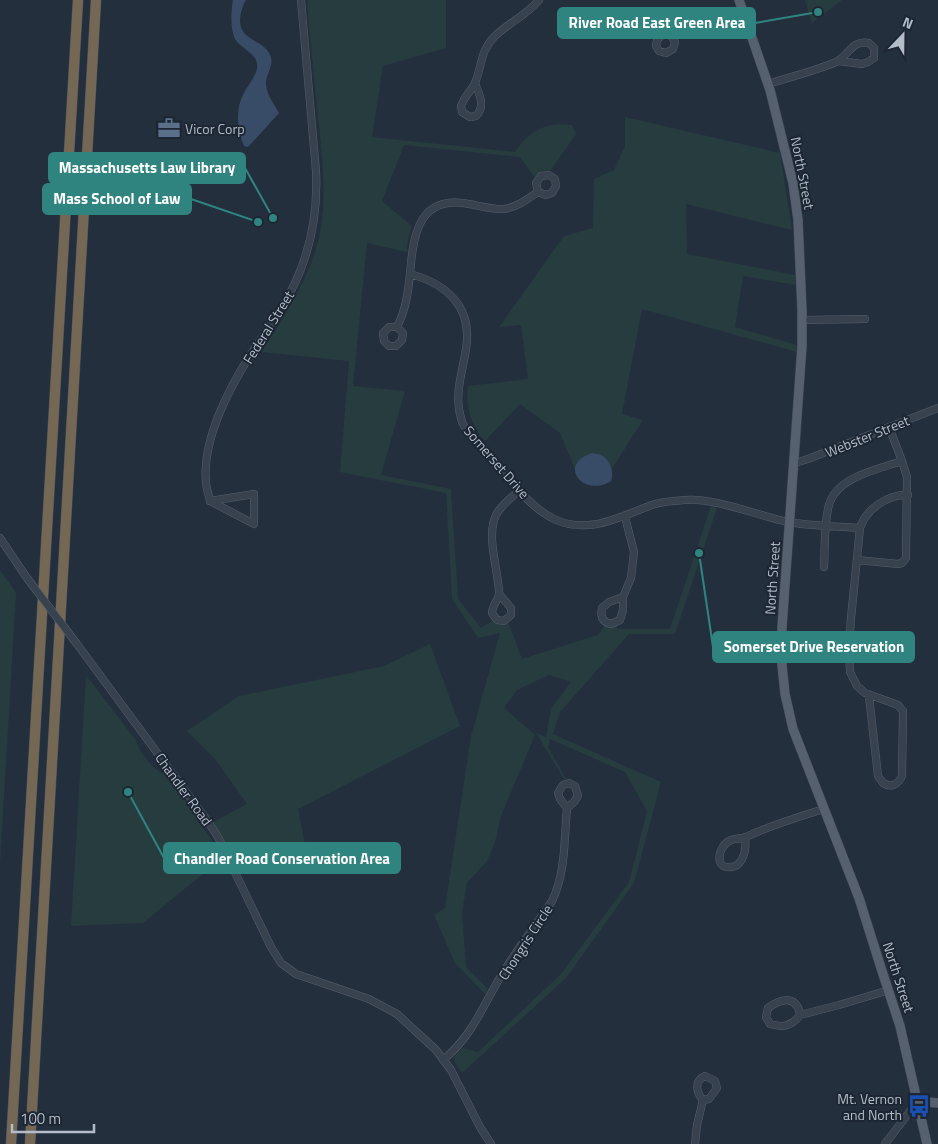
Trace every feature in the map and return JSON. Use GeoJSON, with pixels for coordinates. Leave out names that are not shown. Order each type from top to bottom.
{"type":"FeatureCollection","features":[{"type":"Feature","properties":{"kind":"highway"},"geometry":{"type":"LineString","coordinates":[[11,1144],[78,0]]}},
{"type":"Feature","properties":{"kind":"highway"},"geometry":{"type":"LineString","coordinates":[[30,1144],[96,0]]}},
{"type":"Feature","properties":{"kind":"main road","name":"North Street"},"geometry":{"type":"LineString","coordinates":[[739,0],[768,84],[793,183],[798,220],[802,320],[800,379],[782,627],[782,664],[785,694],[793,729],[859,898],[889,990],[900,1026],[927,1144]]}},
{"type":"Feature","properties":{"kind":"main road"},"geometry":{"type":"LineString","coordinates":[[918,1106],[927,1102],[938,1103]]}},
{"type":"Feature","properties":{"kind":"street","name":"Federal Street"},"geometry":{"type":"LineString","coordinates":[[210,500],[206,482],[207,463],[210,445],[219,418],[236,379],[290,292],[305,256],[314,222],[317,186],[301,0]]}},
{"type":"Feature","properties":{"kind":"street"},"geometry":{"type":"LineString","coordinates":[[475,83],[482,58],[490,42],[539,0]]}},
{"type":"Feature","properties":{"kind":"street"},"geometry":{"type":"LineString","coordinates":[[672,37],[742,12]]}},
{"type":"Feature","properties":{"kind":"street"},"geometry":{"type":"LineString","coordinates":[[768,84],[838,61],[866,63],[874,58],[874,48],[869,43],[859,43],[838,61]]}},
{"type":"Feature","properties":{"kind":"street"},"geometry":{"type":"LineString","coordinates":[[397,327],[407,302],[416,230],[424,218],[434,209],[454,203],[505,208],[521,203],[538,192]]}},
{"type":"Feature","properties":{"kind":"street","name":"Somerset Drive"},"geometry":{"type":"LineString","coordinates":[[410,274],[433,281],[445,289],[455,299],[462,312],[468,334],[459,392],[460,412],[463,423],[478,444],[537,508],[553,518],[566,523],[584,526],[625,517],[656,504],[688,499],[703,500],[790,522],[860,528]]}},
{"type":"Feature","properties":{"kind":"street"},"geometry":{"type":"LineString","coordinates":[[802,320],[865,319]]}},
{"type":"Feature","properties":{"kind":"street","name":"Webster Street"},"geometry":{"type":"LineString","coordinates":[[794,463],[938,408]]}},
{"type":"Feature","properties":{"kind":"street"},"geometry":{"type":"LineString","coordinates":[[857,560],[898,564],[904,562],[906,557],[907,477],[889,427]]}},
{"type":"Feature","properties":{"kind":"street"},"geometry":{"type":"LineString","coordinates":[[824,567],[830,503],[834,494],[852,479],[902,461]]}},
{"type":"Feature","properties":{"kind":"street"},"geometry":{"type":"LineString","coordinates":[[500,595],[493,540],[493,523],[499,510],[520,490]]}},
{"type":"Feature","properties":{"kind":"street"},"geometry":{"type":"LineString","coordinates":[[254,494],[254,524],[237,515],[210,500],[254,494]]}},
{"type":"Feature","properties":{"kind":"street"},"geometry":{"type":"LineString","coordinates":[[869,696],[879,778],[885,784],[894,785],[900,780],[902,774],[903,711],[898,705],[869,696],[854,682],[849,667],[850,626],[860,528],[866,514],[875,506],[898,496],[908,495]]}},
{"type":"Feature","properties":{"kind":"street"},"geometry":{"type":"LineString","coordinates":[[623,597],[630,578],[634,552],[625,517]]}},
{"type":"Feature","properties":{"kind":"street","name":"Chandler Road"},"geometry":{"type":"LineString","coordinates":[[0,538],[27,578],[209,823],[222,845],[281,964],[296,974],[370,999],[397,1014],[436,1050],[451,1070],[480,1127],[491,1144]]}},
{"type":"Feature","properties":{"kind":"street","name":"Chongris Circle"},"geometry":{"type":"LineString","coordinates":[[443,1060],[457,1049],[472,1029],[504,969],[556,892],[561,873],[567,808]]}},
{"type":"Feature","properties":{"kind":"street"},"geometry":{"type":"LineString","coordinates":[[745,837],[746,852],[741,862],[731,867],[722,866],[719,859],[722,848],[732,840],[824,809]]}},
{"type":"Feature","properties":{"kind":"street"},"geometry":{"type":"LineString","coordinates":[[800,1015],[799,1007],[796,1003],[781,1000],[768,1008],[766,1017],[770,1024],[779,1027],[791,1024],[800,1015],[889,990]]}},
{"type":"Feature","properties":{"kind":"street"},"geometry":{"type":"LineString","coordinates":[[696,1144],[697,1124],[703,1100]]}},
{"type":"Feature","properties":{"kind":"street"},"geometry":{"type":"LineString","coordinates":[[885,1144],[910,1110],[918,1106]]}},
{"type":"Feature","properties":{"kind":"green space"},"geometry":{"type":"Polygon","coordinates":[[[307,0],[446,0],[446,48],[383,66],[372,137],[515,152],[526,138],[546,126],[572,125],[576,134],[551,170],[542,171],[535,178],[520,157],[404,145],[382,201],[412,226],[407,252],[367,243],[353,386],[405,391],[381,475],[451,489],[458,599],[481,628],[492,621],[500,625],[509,624],[522,659],[598,635],[605,625],[617,625],[617,629],[670,629],[711,506],[717,508],[675,634],[629,634],[560,712],[553,734],[661,782],[634,883],[566,978],[462,1073],[454,1061],[455,1056],[462,1048],[478,1052],[561,974],[629,882],[647,811],[625,772],[550,739],[548,747],[566,779],[564,779],[536,733],[546,737],[551,709],[571,682],[549,675],[517,690],[504,708],[535,735],[501,816],[495,842],[487,861],[467,883],[462,912],[466,967],[488,989],[485,994],[455,963],[434,915],[445,908],[471,736],[500,633],[478,638],[452,599],[446,493],[340,472],[349,361],[261,352],[299,290],[316,249],[323,214],[322,159],[307,0]]]}},
{"type":"Feature","properties":{"kind":"green space"},"geometry":{"type":"Polygon","coordinates":[[[805,0],[842,0],[812,23],[805,0]]]}},
{"type":"Feature","properties":{"kind":"green space"},"geometry":{"type":"Polygon","coordinates":[[[625,117],[780,153],[792,230],[686,204],[687,254],[795,275],[795,285],[743,276],[735,327],[797,345],[797,352],[642,309],[622,414],[643,420],[601,486],[579,479],[560,433],[520,404],[485,441],[476,429],[470,416],[467,394],[468,386],[528,379],[521,325],[499,327],[564,236],[593,228],[594,179],[614,170],[625,146],[625,117]]]}},
{"type":"Feature","properties":{"kind":"green space"},"geometry":{"type":"Polygon","coordinates":[[[0,570],[16,593],[0,864],[0,570]]]}},
{"type":"Feature","properties":{"kind":"green space"},"geometry":{"type":"Polygon","coordinates":[[[430,644],[460,726],[298,809],[305,845],[241,874],[213,822],[247,804],[215,759],[187,731],[239,696],[384,666],[430,644]]]}},
{"type":"Feature","properties":{"kind":"green space"},"geometry":{"type":"Polygon","coordinates":[[[86,675],[135,739],[141,752],[153,767],[165,775],[191,808],[221,859],[143,923],[71,926],[86,675]]]}},
{"type":"Feature","properties":{"kind":"water"},"geometry":{"type":"Polygon","coordinates":[[[233,0],[246,0],[241,13],[241,28],[248,37],[263,46],[270,55],[271,66],[266,85],[269,96],[279,113],[248,147],[244,146],[242,139],[238,112],[241,99],[255,75],[257,64],[256,59],[238,43],[233,35],[231,14],[233,0]]]}},
{"type":"Feature","properties":{"kind":"water"},"geometry":{"type":"Polygon","coordinates":[[[592,453],[601,455],[606,459],[612,472],[611,481],[601,485],[592,485],[584,483],[578,478],[575,472],[576,465],[581,458],[592,453]]]}},
{"type":"Feature","properties":{"kind":"place","name":"River Road East Green Area"},"geometry":{"type":"Point","coordinates":[818,12]}},
{"type":"Feature","properties":{"kind":"place","name":"Vicor Corp"},"geometry":{"type":"Point","coordinates":[169,128]}},
{"type":"Feature","properties":{"kind":"place","name":"Massachusetts Law Library"},"geometry":{"type":"Point","coordinates":[273,218]}},
{"type":"Feature","properties":{"kind":"place","name":"Mass School of Law"},"geometry":{"type":"Point","coordinates":[258,222]}},
{"type":"Feature","properties":{"kind":"place","name":"Somerset Drive Reservation"},"geometry":{"type":"Point","coordinates":[699,553]}},
{"type":"Feature","properties":{"kind":"place","name":"Chandler Road Conservation Area"},"geometry":{"type":"Point","coordinates":[128,792]}},
{"type":"Feature","properties":{"kind":"place","name":"Mt. Vernon and North"},"geometry":{"type":"Point","coordinates":[919,1106]}}]}
